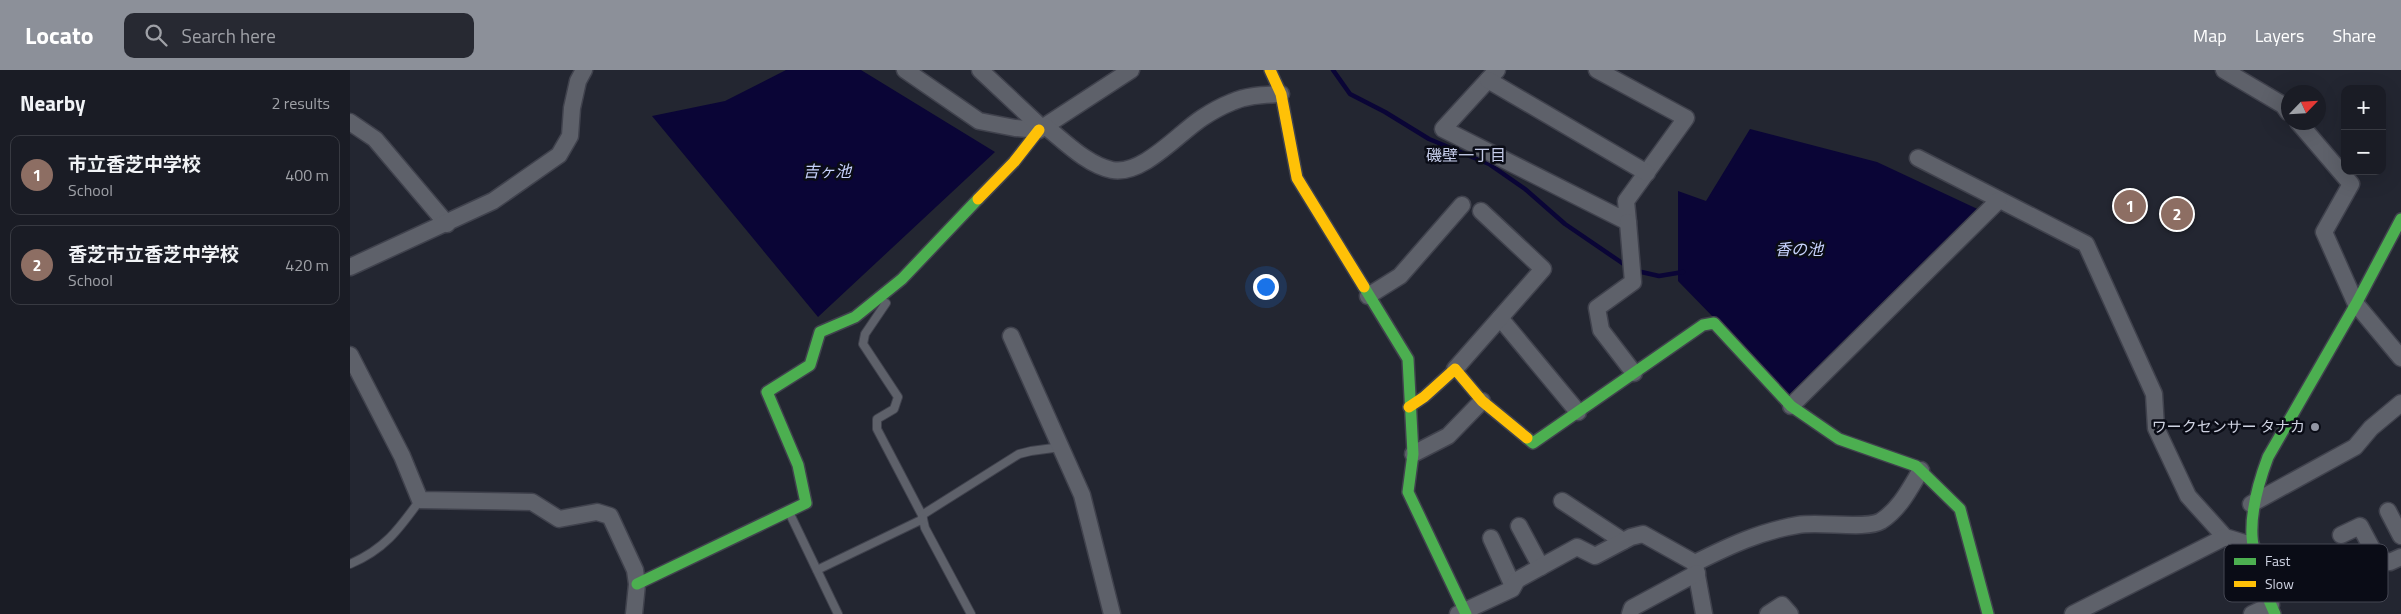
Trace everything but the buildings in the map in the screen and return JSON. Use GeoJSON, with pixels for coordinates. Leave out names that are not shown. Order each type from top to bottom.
{"type":"FeatureCollection","features":[{"type":"Feature","properties":{"kind":"street"},"geometry":{"type":"LineString","coordinates":[[350,267],[447,224],[493,201],[559,155],[570,136],[574,99],[578,81],[584,70]]}},
{"type":"Feature","properties":{"kind":"street"},"geometry":{"type":"LineString","coordinates":[[905,70],[979,120],[1015,128],[1042,128]]}},
{"type":"Feature","properties":{"kind":"street"},"geometry":{"type":"LineString","coordinates":[[980,70],[1042,128],[1093,162],[1113,170],[1132,168],[1148,160],[1202,118],[1234,101],[1253,95],[1281,94]]}},
{"type":"Feature","properties":{"kind":"street"},"geometry":{"type":"LineString","coordinates":[[637,584],[806,503],[798,466],[766,392],[810,365],[820,332],[855,317],[902,279],[1014,162],[1042,128],[1131,70]]}},
{"type":"Feature","properties":{"kind":"street"},"geometry":{"type":"LineString","coordinates":[[1270,70],[1281,94],[1297,178],[1408,359],[1409,407],[1413,454],[1408,492],[1463,613],[1513,586],[1517,580],[1577,548],[1595,556],[1623,541],[1643,534],[1696,568],[1704,614]]}},
{"type":"Feature","properties":{"kind":"street"},"geometry":{"type":"LineString","coordinates":[[1598,70],[1686,118],[1626,201],[1633,282],[1597,308],[1602,330],[1634,373]]}},
{"type":"Feature","properties":{"kind":"street"},"geometry":{"type":"LineString","coordinates":[[2224,70],[2281,104]]}},
{"type":"Feature","properties":{"kind":"street"},"geometry":{"type":"LineString","coordinates":[[1628,222],[1443,129],[1493,75],[1647,173]]}},
{"type":"Feature","properties":{"kind":"street"},"geometry":{"type":"LineString","coordinates":[[350,122],[375,139],[447,224]]}},
{"type":"Feature","properties":{"kind":"street"},"geometry":{"type":"LineString","coordinates":[[2305,130],[2351,184],[2324,232],[2356,304],[2401,358]]}},
{"type":"Feature","properties":{"kind":"street"},"geometry":{"type":"LineString","coordinates":[[1918,158],[2086,244],[2154,394],[2156,428],[2188,496],[2225,537],[2248,544]]}},
{"type":"Feature","properties":{"kind":"street"},"geometry":{"type":"LineString","coordinates":[[1792,406],[1999,200]]}},
{"type":"Feature","properties":{"kind":"street"},"geometry":{"type":"LineString","coordinates":[[1368,296],[1400,276],[1462,205]]}},
{"type":"Feature","properties":{"kind":"street"},"geometry":{"type":"LineString","coordinates":[[1409,407],[1424,397],[1455,369],[1543,269],[1481,211]]}},
{"type":"Feature","properties":{"kind":"street"},"geometry":{"type":"LineString","coordinates":[[2251,544],[2251,504],[2268,456],[2356,304],[2401,219]]}},
{"type":"Feature","properties":{"kind":"street"},"geometry":{"type":"LineString","coordinates":[[1500,318],[1578,412]]}},
{"type":"Feature","properties":{"kind":"street"},"geometry":{"type":"LineString","coordinates":[[1455,369],[1482,401],[1534,443],[1703,325],[1714,323],[1792,406],[1839,439],[1916,466],[1960,509],[1988,614]]}},
{"type":"Feature","properties":{"kind":"street"},"geometry":{"type":"LineString","coordinates":[[1011,336],[1082,494],[1112,614]]}},
{"type":"Feature","properties":{"kind":"street"},"geometry":{"type":"LineString","coordinates":[[350,355],[402,456],[420,500],[532,502],[559,519],[597,512],[610,516],[635,570],[637,584],[634,614]]}},
{"type":"Feature","properties":{"kind":"street"},"geometry":{"type":"LineString","coordinates":[[1413,454],[1448,436],[1482,401]]}},
{"type":"Feature","properties":{"kind":"street"},"geometry":{"type":"LineString","coordinates":[[2251,504],[2355,447],[2371,428],[2401,403]]}},
{"type":"Feature","properties":{"kind":"street"},"geometry":{"type":"LineString","coordinates":[[1630,614],[1632,608],[1740,541],[1799,524],[1873,524],[1897,508],[1921,470]]}},
{"type":"Feature","properties":{"kind":"street"},"geometry":{"type":"LineString","coordinates":[[1562,500],[1623,541]]}},
{"type":"Feature","properties":{"kind":"street"},"geometry":{"type":"LineString","coordinates":[[2388,511],[2401,536]]}},
{"type":"Feature","properties":{"kind":"street"},"geometry":{"type":"LineString","coordinates":[[1519,526],[1541,567]]}},
{"type":"Feature","properties":{"kind":"street"},"geometry":{"type":"LineString","coordinates":[[2340,535],[2360,526],[2370,544]]}},
{"type":"Feature","properties":{"kind":"street"},"geometry":{"type":"LineString","coordinates":[[2073,614],[2225,537]]}},
{"type":"Feature","properties":{"kind":"street"},"geometry":{"type":"LineString","coordinates":[[1491,538],[1513,586]]}},
{"type":"Feature","properties":{"kind":"street"},"geometry":{"type":"LineString","coordinates":[[2388,561],[2401,557]]}},
{"type":"Feature","properties":{"kind":"street"},"geometry":{"type":"LineString","coordinates":[[1768,614],[1782,605],[1790,614]]}},
{"type":"Feature","properties":{"kind":"street"},"geometry":{"type":"LineString","coordinates":[[2252,614],[2273,609]]}},
{"type":"Feature","properties":{"kind":"lane"},"geometry":{"type":"LineString","coordinates":[[902,279],[865,334],[863,344],[898,397],[894,409],[878,419],[878,429],[923,517],[926,528],[971,614]]}},
{"type":"Feature","properties":{"kind":"lane"},"geometry":{"type":"LineString","coordinates":[[817,570],[923,517],[1019,454],[1032,450],[1061,447]]}},
{"type":"Feature","properties":{"kind":"lane"},"geometry":{"type":"LineString","coordinates":[[350,564],[377,550],[393,537],[420,500]]}},
{"type":"Feature","properties":{"kind":"lane"},"geometry":{"type":"LineString","coordinates":[[789,512],[838,614]]}},
{"type":"Feature","properties":{"kind":"water","name":"吉ヶ池"},"geometry":{"type":"Polygon","coordinates":[[[786,70],[861,70],[995,152],[818,317],[652,116],[725,101],[786,70]]]}},
{"type":"Feature","properties":{"kind":"water","name":"香の池"},"geometry":{"type":"Polygon","coordinates":[[[1750,129],[1877,162],[1986,213],[1792,398],[1678,281],[1678,191],[1706,201],[1750,129]]]}},
{"type":"Feature","properties":{"kind":"waterway"},"geometry":{"type":"LineString","coordinates":[[1333,70],[1350,94],[1385,112],[1429,139],[1489,164],[1525,189],[1565,224],[1628,267]]}},
{"type":"Feature","properties":{"kind":"waterway"},"geometry":{"type":"LineString","coordinates":[[1637,271],[1659,276],[1683,272]]}},
{"type":"Feature","properties":{"kind":"traffic: fast"},"geometry":{"type":"LineString","coordinates":[[637,584],[806,503],[798,465],[767,392],[810,365],[820,332],[855,317],[902,279],[978,199]]}},
{"type":"Feature","properties":{"kind":"traffic: fast"},"geometry":{"type":"LineString","coordinates":[[2253,544],[2252,518],[2255,500],[2268,457],[2356,304],[2401,219]]}},
{"type":"Feature","properties":{"kind":"traffic: fast"},"geometry":{"type":"LineString","coordinates":[[1364,287],[1408,359],[1413,454],[1408,492],[1466,614]]}},
{"type":"Feature","properties":{"kind":"traffic: fast"},"geometry":{"type":"LineString","coordinates":[[1527,438],[1533,443],[1703,325],[1714,323],[1791,406],[1839,439],[1916,466],[1960,509],[1988,614]]}},
{"type":"Feature","properties":{"kind":"traffic: fast"},"geometry":{"type":"LineString","coordinates":[[2270,602],[2275,614]]}},
{"type":"Feature","properties":{"kind":"traffic: slow"},"geometry":{"type":"LineString","coordinates":[[1270,70],[1281,94],[1297,178],[1364,287]]}},
{"type":"Feature","properties":{"kind":"traffic: slow"},"geometry":{"type":"LineString","coordinates":[[978,199],[1014,162],[1039,130]]}},
{"type":"Feature","properties":{"kind":"traffic: slow"},"geometry":{"type":"LineString","coordinates":[[1409,407],[1424,397],[1455,369],[1482,401],[1527,438]]}},
{"type":"Feature","properties":{"kind":"place","name":"市立香芝中学校"},"geometry":{"type":"Point","coordinates":[2130,206]}},
{"type":"Feature","properties":{"kind":"place","name":"香芝市立香芝中学校"},"geometry":{"type":"Point","coordinates":[2177,214]}},
{"type":"Feature","properties":{"kind":"place","name":"ワークセンサー タナカ"},"geometry":{"type":"Point","coordinates":[2315,427]}},
{"type":"Feature","properties":{"kind":"district","name":"磯壁一丁目"},"geometry":{"type":"Point","coordinates":[1466,155]}}]}
